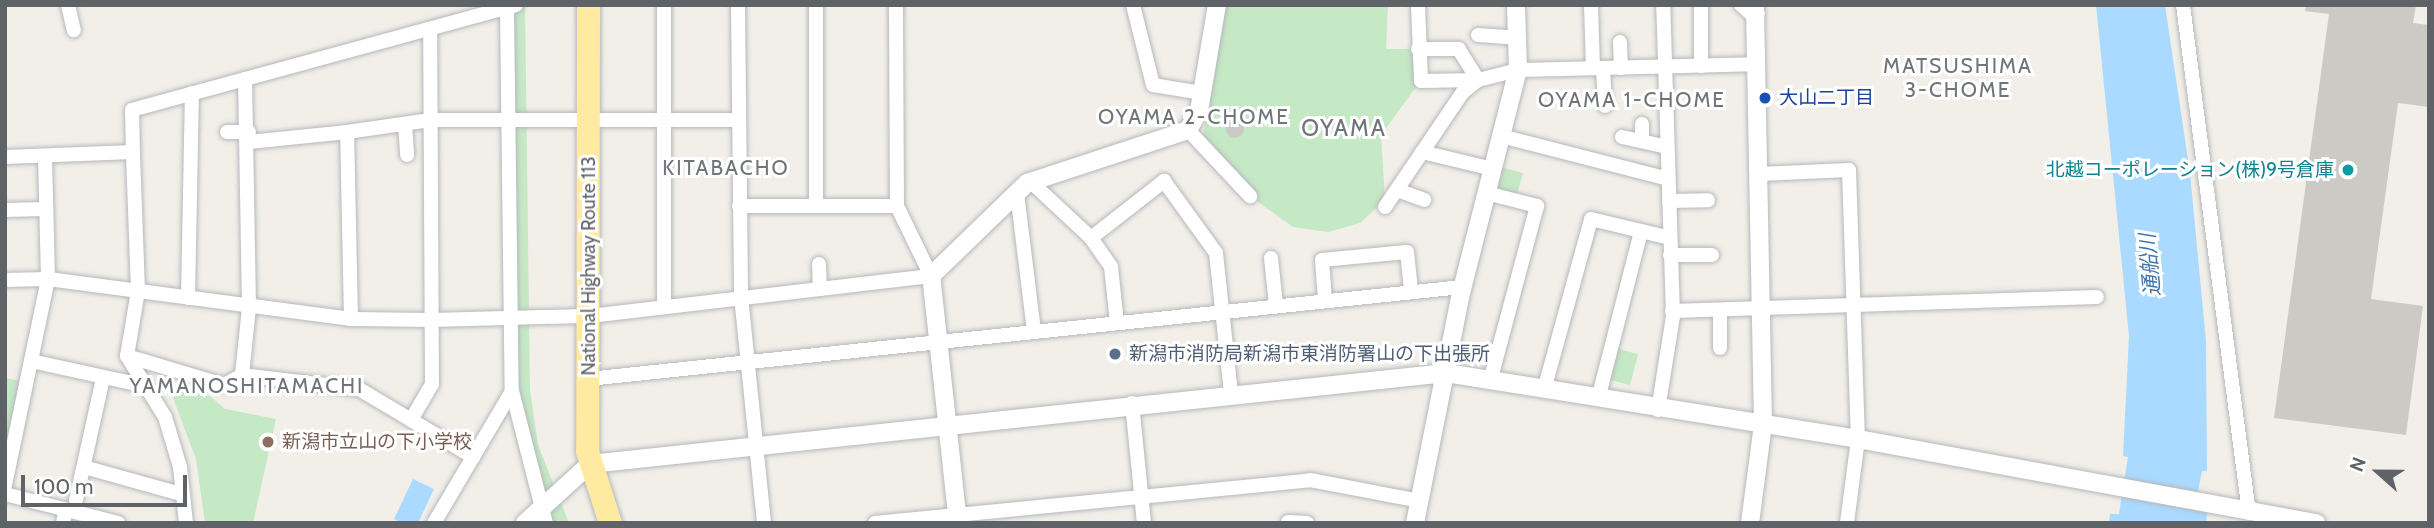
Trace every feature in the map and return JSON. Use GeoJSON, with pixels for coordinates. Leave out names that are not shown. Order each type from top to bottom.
{"type":"FeatureCollection","features":[{"type":"Feature","properties":{"kind":"highway","name":"National Highway Route 113"},"geometry":{"type":"LineString","coordinates":[[588,5],[590,464],[610,523]]}},
{"type":"Feature","properties":{"kind":"street"},"geometry":{"type":"LineString","coordinates":[[68,5],[74,30]]}},
{"type":"Feature","properties":{"kind":"street"},"geometry":{"type":"LineString","coordinates":[[664,5],[664,305]]}},
{"type":"Feature","properties":{"kind":"street"},"geometry":{"type":"LineString","coordinates":[[738,5],[741,296],[764,523]]}},
{"type":"Feature","properties":{"kind":"street"},"geometry":{"type":"LineString","coordinates":[[816,206],[817,5]]}},
{"type":"Feature","properties":{"kind":"street"},"geometry":{"type":"LineString","coordinates":[[896,5],[897,206],[931,276],[958,519]]}},
{"type":"Feature","properties":{"kind":"street"},"geometry":{"type":"LineString","coordinates":[[1133,5],[1153,85],[1202,93]]}},
{"type":"Feature","properties":{"kind":"street"},"geometry":{"type":"LineString","coordinates":[[5,281],[48,279],[351,319],[432,320],[590,316],[664,305],[931,276],[1024,188],[1188,130],[1202,93],[1217,5]]}},
{"type":"Feature","properties":{"kind":"street"},"geometry":{"type":"LineString","coordinates":[[1418,5],[1421,81],[1478,80],[1518,70],[1757,64]]}},
{"type":"Feature","properties":{"kind":"street"},"geometry":{"type":"LineString","coordinates":[[1415,523],[1462,287],[1518,70],[1516,5]]}},
{"type":"Feature","properties":{"kind":"street"},"geometry":{"type":"LineString","coordinates":[[1591,5],[1605,106]]}},
{"type":"Feature","properties":{"kind":"street"},"geometry":{"type":"LineString","coordinates":[[1658,410],[1672,311],[1663,5]]}},
{"type":"Feature","properties":{"kind":"street"},"geometry":{"type":"LineString","coordinates":[[1701,5],[1701,66]]}},
{"type":"Feature","properties":{"kind":"street"},"geometry":{"type":"LineString","coordinates":[[1741,5],[1757,10],[1763,424],[1749,523]]}},
{"type":"Feature","properties":{"kind":"street"},"geometry":{"type":"LineString","coordinates":[[2183,5],[2249,513]]}},
{"type":"Feature","properties":{"kind":"street"},"geometry":{"type":"LineString","coordinates":[[186,523],[180,467],[165,417],[127,356],[138,291],[132,110],[511,7],[508,319],[512,391],[543,516]]}},
{"type":"Feature","properties":{"kind":"street"},"geometry":{"type":"LineString","coordinates":[[411,420],[432,384],[430,31]]}},
{"type":"Feature","properties":{"kind":"street"},"geometry":{"type":"LineString","coordinates":[[1478,35],[1517,38]]}},
{"type":"Feature","properties":{"kind":"street"},"geometry":{"type":"LineString","coordinates":[[1620,42],[1621,68]]}},
{"type":"Feature","properties":{"kind":"street"},"geometry":{"type":"LineString","coordinates":[[1419,49],[1459,49],[1478,80]]}},
{"type":"Feature","properties":{"kind":"street"},"geometry":{"type":"LineString","coordinates":[[242,375],[249,307],[249,137],[245,79]]}},
{"type":"Feature","properties":{"kind":"street"},"geometry":{"type":"LineString","coordinates":[[1385,207],[1422,152],[1478,80]]}},
{"type":"Feature","properties":{"kind":"street"},"geometry":{"type":"LineString","coordinates":[[188,298],[192,93]]}},
{"type":"Feature","properties":{"kind":"street"},"geometry":{"type":"LineString","coordinates":[[227,132],[249,137],[347,132],[430,120],[738,120]]}},
{"type":"Feature","properties":{"kind":"street"},"geometry":{"type":"LineString","coordinates":[[405,124],[407,155]]}},
{"type":"Feature","properties":{"kind":"street"},"geometry":{"type":"LineString","coordinates":[[1642,124],[1642,141]]}},
{"type":"Feature","properties":{"kind":"street"},"geometry":{"type":"LineString","coordinates":[[1188,130],[1250,196]]}},
{"type":"Feature","properties":{"kind":"street"},"geometry":{"type":"LineString","coordinates":[[347,132],[351,319]]}},
{"type":"Feature","properties":{"kind":"street"},"geometry":{"type":"LineString","coordinates":[[1501,136],[1668,178]]}},
{"type":"Feature","properties":{"kind":"street"},"geometry":{"type":"LineString","coordinates":[[1622,137],[1667,147]]}},
{"type":"Feature","properties":{"kind":"street"},"geometry":{"type":"LineString","coordinates":[[5,157],[133,152]]}},
{"type":"Feature","properties":{"kind":"street"},"geometry":{"type":"LineString","coordinates":[[1422,152],[1493,169]]}},
{"type":"Feature","properties":{"kind":"street"},"geometry":{"type":"LineString","coordinates":[[5,485],[48,279],[45,156]]}},
{"type":"Feature","properties":{"kind":"street"},"geometry":{"type":"LineString","coordinates":[[1759,174],[1849,170],[1858,439],[1847,523]]}},
{"type":"Feature","properties":{"kind":"street"},"geometry":{"type":"LineString","coordinates":[[1091,238],[1164,181],[1216,253],[1231,394]]}},
{"type":"Feature","properties":{"kind":"street"},"geometry":{"type":"LineString","coordinates":[[1024,188],[1091,238],[1111,267],[1117,323]]}},
{"type":"Feature","properties":{"kind":"street"},"geometry":{"type":"LineString","coordinates":[[1024,188],[1034,331]]}},
{"type":"Feature","properties":{"kind":"street"},"geometry":{"type":"LineString","coordinates":[[1396,190],[1424,200]]}},
{"type":"Feature","properties":{"kind":"street"},"geometry":{"type":"LineString","coordinates":[[1486,193],[1537,206],[1490,381]]}},
{"type":"Feature","properties":{"kind":"street"},"geometry":{"type":"LineString","coordinates":[[1669,201],[1708,200]]}},
{"type":"Feature","properties":{"kind":"street"},"geometry":{"type":"LineString","coordinates":[[739,206],[897,206]]}},
{"type":"Feature","properties":{"kind":"street"},"geometry":{"type":"LineString","coordinates":[[5,210],[46,209]]}},
{"type":"Feature","properties":{"kind":"street"},"geometry":{"type":"LineString","coordinates":[[1544,390],[1591,219],[1670,238]]}},
{"type":"Feature","properties":{"kind":"street"},"geometry":{"type":"LineString","coordinates":[[1598,399],[1641,231]]}},
{"type":"Feature","properties":{"kind":"street"},"geometry":{"type":"LineString","coordinates":[[1325,300],[1322,260],[1407,253],[1411,291]]}},
{"type":"Feature","properties":{"kind":"street"},"geometry":{"type":"LineString","coordinates":[[1670,255],[1713,255]]}},
{"type":"Feature","properties":{"kind":"street"},"geometry":{"type":"LineString","coordinates":[[1271,258],[1276,305]]}},
{"type":"Feature","properties":{"kind":"street"},"geometry":{"type":"LineString","coordinates":[[819,264],[820,289]]}},
{"type":"Feature","properties":{"kind":"street"},"geometry":{"type":"LineString","coordinates":[[588,379],[1462,287]]}},
{"type":"Feature","properties":{"kind":"street"},"geometry":{"type":"LineString","coordinates":[[1672,311],[1855,309],[2097,297]]}},
{"type":"Feature","properties":{"kind":"street"},"geometry":{"type":"LineString","coordinates":[[1720,311],[1720,348]]}},
{"type":"Feature","properties":{"kind":"street"},"geometry":{"type":"LineString","coordinates":[[127,356],[224,385],[242,375],[359,389],[473,457]]}},
{"type":"Feature","properties":{"kind":"street"},"geometry":{"type":"LineString","coordinates":[[31,361],[146,386]]}},
{"type":"Feature","properties":{"kind":"street"},"geometry":{"type":"LineString","coordinates":[[525,523],[543,516],[590,464],[1132,403],[1447,373],[1658,410],[1858,439],[2227,510],[2316,523]]}},
{"type":"Feature","properties":{"kind":"street"},"geometry":{"type":"LineString","coordinates":[[68,510],[84,467],[103,377]]}},
{"type":"Feature","properties":{"kind":"street"},"geometry":{"type":"LineString","coordinates":[[434,523],[512,391]]}},
{"type":"Feature","properties":{"kind":"street"},"geometry":{"type":"LineString","coordinates":[[1132,403],[1144,523]]}},
{"type":"Feature","properties":{"kind":"street"},"geometry":{"type":"LineString","coordinates":[[84,467],[181,494]]}},
{"type":"Feature","properties":{"kind":"street"},"geometry":{"type":"LineString","coordinates":[[875,523],[958,519],[1141,496],[1310,480],[1420,501]]}},
{"type":"Feature","properties":{"kind":"street"},"geometry":{"type":"LineString","coordinates":[[5,494],[118,523]]}},
{"type":"Feature","properties":{"kind":"street"},"geometry":{"type":"LineString","coordinates":[[1288,522],[1307,523]]}},
{"type":"Feature","properties":{"kind":"green space"},"geometry":{"type":"Polygon","coordinates":[[[1225,5],[1388,5],[1386,49],[1416,49],[1418,84],[1381,135],[1385,200],[1360,223],[1328,232],[1293,227],[1258,202],[1203,137],[1225,5]]]}},
{"type":"Feature","properties":{"kind":"green space"},"geometry":{"type":"Polygon","coordinates":[[[525,6],[530,390],[538,445],[569,523],[546,523],[512,391],[507,9],[525,6]]]}},
{"type":"Feature","properties":{"kind":"green space"},"geometry":{"type":"Polygon","coordinates":[[[1500,167],[1523,173],[1517,194],[1498,189],[1500,167]]]}},
{"type":"Feature","properties":{"kind":"green space"},"geometry":{"type":"Polygon","coordinates":[[[1615,348],[1638,354],[1630,385],[1607,379],[1615,348]]]}},
{"type":"Feature","properties":{"kind":"green space"},"geometry":{"type":"Polygon","coordinates":[[[5,378],[21,381],[5,450],[5,378]]]}},
{"type":"Feature","properties":{"kind":"green space"},"geometry":{"type":"Polygon","coordinates":[[[181,390],[210,396],[225,409],[276,419],[253,523],[205,523],[196,459],[173,398],[181,390]]]}},
{"type":"Feature","properties":{"kind":"water","name":"通船川"},"geometry":{"type":"Polygon","coordinates":[[[2096,5],[2165,5],[2190,173],[2206,341],[2207,471],[2202,471],[2196,502],[2208,506],[2206,523],[2109,523],[2110,514],[2119,514],[2128,457],[2123,456],[2129,336],[2096,5]]]}},
{"type":"Feature","properties":{"kind":"water"},"geometry":{"type":"Polygon","coordinates":[[[413,479],[434,489],[418,523],[401,523],[394,519],[413,479]]]}},
{"type":"Feature","properties":{"kind":"building","name":"北越コーポレーション(株)9号倉庫"},"geometry":{"type":"Polygon","coordinates":[[[2306,5],[2416,5],[2413,23],[2429,25],[2429,107],[2398,103],[2371,299],[2423,306],[2406,435],[2274,418],[2329,14],[2305,11],[2306,5]]]}},
{"type":"Feature","properties":{"kind":"building"},"geometry":{"type":"Polygon","coordinates":[[[1231,120],[1239,120],[1244,129],[1242,136],[1231,138],[1226,133],[1226,125],[1231,120]]]}},
{"type":"Feature","properties":{"kind":"place","name":"大山二丁目"},"geometry":{"type":"Point","coordinates":[1765,98]}},
{"type":"Feature","properties":{"kind":"place","name":"北越コーポレーション(株)9号倉庫"},"geometry":{"type":"Point","coordinates":[2348,170]}},
{"type":"Feature","properties":{"kind":"place","name":"新潟市消防局新潟市東消防署山の下出張所"},"geometry":{"type":"Point","coordinates":[1115,354]}},
{"type":"Feature","properties":{"kind":"place","name":"新潟市立山の下小学校"},"geometry":{"type":"Point","coordinates":[268,442]}},
{"type":"Feature","properties":{"kind":"district","name":"MATSUSHIMA 3-CHOME"},"geometry":{"type":"Point","coordinates":[1958,78]}},
{"type":"Feature","properties":{"kind":"district","name":"OYAMA 1-CHOME"},"geometry":{"type":"Point","coordinates":[1632,100]}},
{"type":"Feature","properties":{"kind":"district","name":"OYAMA 2-CHOME"},"geometry":{"type":"Point","coordinates":[1194,117]}},
{"type":"Feature","properties":{"kind":"district","name":"OYAMA"},"geometry":{"type":"Point","coordinates":[1344,128]}},
{"type":"Feature","properties":{"kind":"district","name":"KITABACHO"},"geometry":{"type":"Point","coordinates":[726,168]}},
{"type":"Feature","properties":{"kind":"district","name":"YAMANOSHITAMACHI"},"geometry":{"type":"Point","coordinates":[247,386]}}]}
